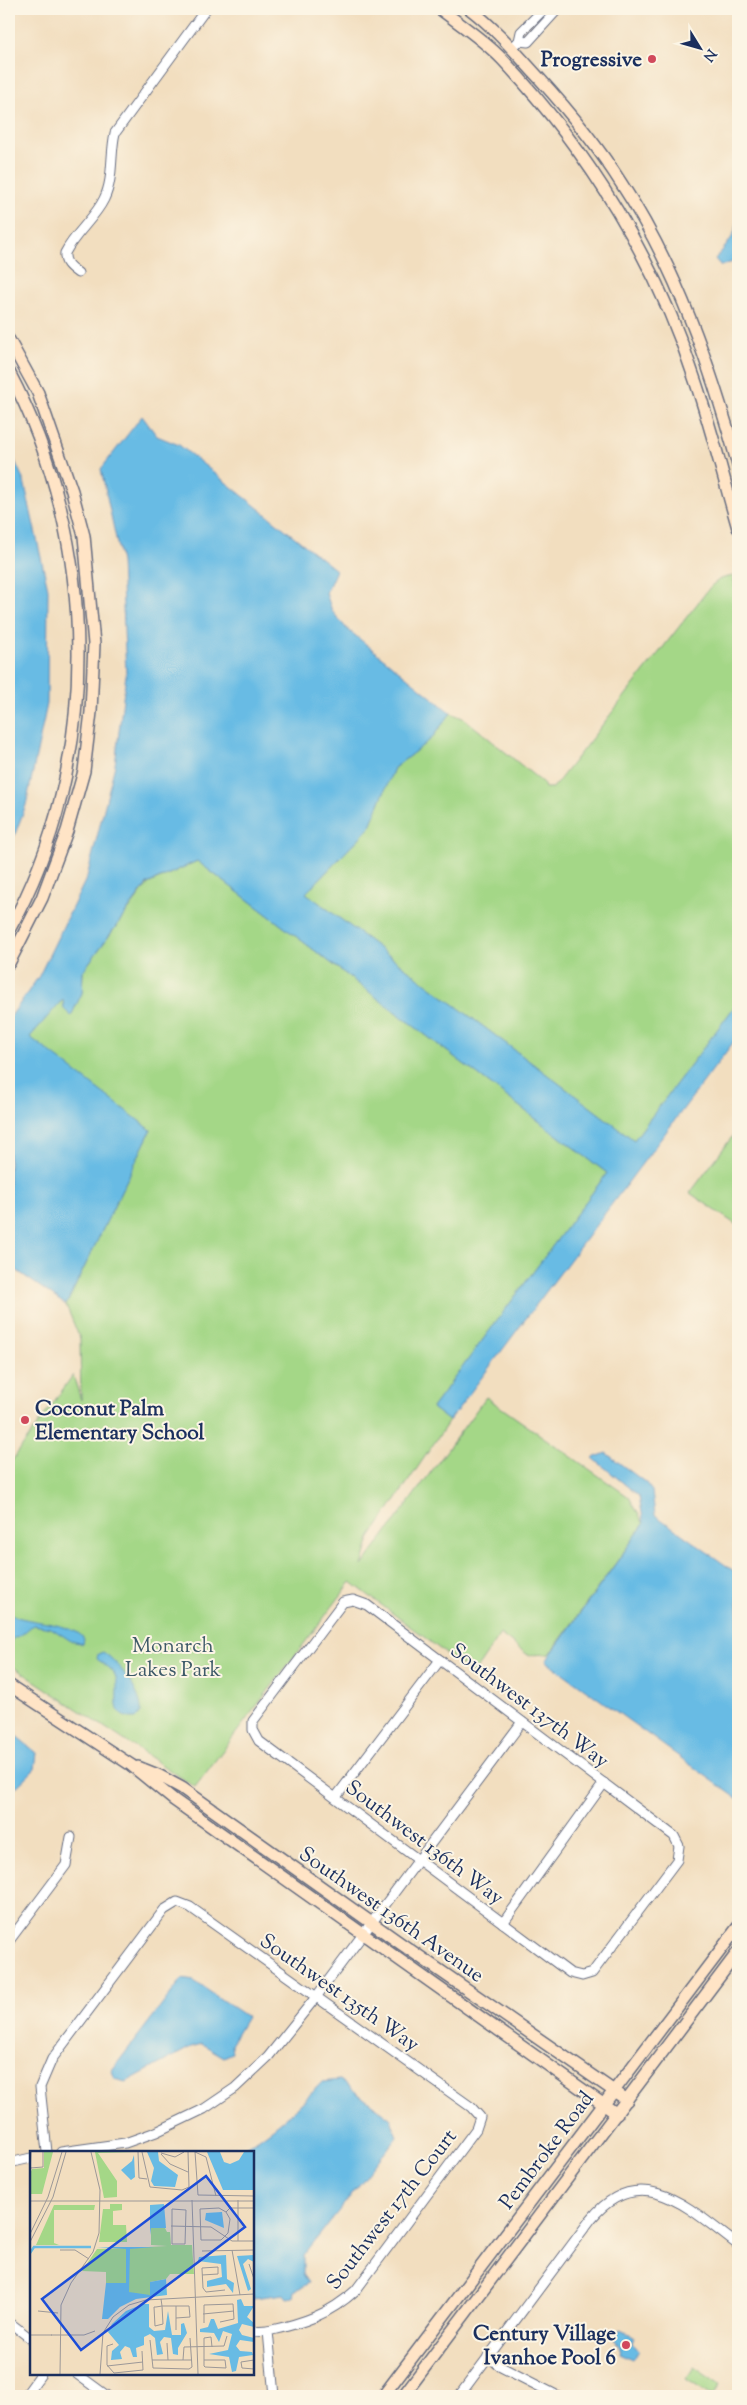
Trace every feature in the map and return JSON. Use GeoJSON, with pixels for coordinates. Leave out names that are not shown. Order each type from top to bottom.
{"type":"FeatureCollection","features":[{"type":"Feature","properties":{"kind":"street"},"geometry":{"type":"LineString","coordinates":[[78,273],[64,259],[65,253],[104,200],[109,185],[111,151],[115,133],[206,9]]}},
{"type":"Feature","properties":{"kind":"street"},"geometry":{"type":"LineString","coordinates":[[440,9],[501,58],[565,133],[614,204],[655,279],[696,382],[738,528]]}},
{"type":"Feature","properties":{"kind":"street"},"geometry":{"type":"LineString","coordinates":[[470,9],[515,45],[575,118],[622,183],[664,260],[712,378],[738,466]]}},
{"type":"Feature","properties":{"kind":"street"},"geometry":{"type":"LineString","coordinates":[[515,45],[520,32],[544,9]]}},
{"type":"Feature","properties":{"kind":"street"},"geometry":{"type":"LineString","coordinates":[[515,45],[528,42],[558,9]]}},
{"type":"Feature","properties":{"kind":"street"},"geometry":{"type":"LineString","coordinates":[[9,340],[38,393],[72,492],[84,536],[94,644],[91,712],[84,771],[67,831],[42,898],[9,963]]}},
{"type":"Feature","properties":{"kind":"street"},"geometry":{"type":"LineString","coordinates":[[9,372],[24,402],[57,494],[74,579],[78,645],[75,713],[67,769],[53,828],[42,859],[9,930]]}},
{"type":"Feature","properties":{"kind":"street"},"geometry":{"type":"LineString","coordinates":[[9,942],[9,949]]}},
{"type":"Feature","properties":{"kind":"street","name":"Southwest 137th Way"},"geometry":{"type":"LineString","coordinates":[[253,1730],[253,1721],[343,1602],[353,1600],[367,1605],[674,1836],[679,1846],[677,1860],[592,1972],[582,1976]]}},
{"type":"Feature","properties":{"kind":"street"},"geometry":{"type":"LineString","coordinates":[[336,1797],[440,1660]]}},
{"type":"Feature","properties":{"kind":"street","name":"Southwest 136th Avenue"},"geometry":{"type":"LineString","coordinates":[[9,1685],[132,1765],[174,1800],[617,2114]]}},
{"type":"Feature","properties":{"kind":"street"},"geometry":{"type":"LineString","coordinates":[[69,2151],[124,2144],[156,2132],[204,2109],[235,2088],[268,2057],[522,1722]]}},
{"type":"Feature","properties":{"kind":"street","name":"Southwest 136th Way"},"geometry":{"type":"LineString","coordinates":[[253,1730],[259,1741],[570,1973],[582,1976]]}},
{"type":"Feature","properties":{"kind":"street","name":"Southwest 136th Avenue"},"geometry":{"type":"LineString","coordinates":[[132,1765],[158,1775],[182,1788],[371,1923],[627,2100]]}},
{"type":"Feature","properties":{"kind":"street"},"geometry":{"type":"LineString","coordinates":[[503,1923],[604,1783]]}},
{"type":"Feature","properties":{"kind":"street"},"geometry":{"type":"LineString","coordinates":[[9,1941],[66,1865],[71,1837]]}},
{"type":"Feature","properties":{"kind":"street","name":"Southwest 135th Way"},"geometry":{"type":"LineString","coordinates":[[47,2151],[40,2087],[52,2059],[164,1910],[177,1902],[190,1907],[316,1996],[471,2107],[480,2117]]}},
{"type":"Feature","properties":{"kind":"street","name":"Pembroke Road"},"geometry":{"type":"LineString","coordinates":[[383,2396],[738,1926]]}},
{"type":"Feature","properties":{"kind":"street","name":"Pembroke Road"},"geometry":{"type":"LineString","coordinates":[[403,2396],[738,1952]]}},
{"type":"Feature","properties":{"kind":"street","name":"Southwest 17th Court"},"geometry":{"type":"LineString","coordinates":[[254,2332],[268,2331],[303,2323],[339,2305],[356,2290],[476,2129],[480,2117]]}},
{"type":"Feature","properties":{"kind":"street"},"geometry":{"type":"LineString","coordinates":[[9,2163],[30,2158]]}},
{"type":"Feature","properties":{"kind":"street"},"geometry":{"type":"LineString","coordinates":[[458,2396],[597,2211],[611,2199],[634,2191],[655,2192],[674,2198],[738,2245]]}},
{"type":"Feature","properties":{"kind":"street"},"geometry":{"type":"LineString","coordinates":[[9,2322],[30,2338]]}},
{"type":"Feature","properties":{"kind":"street"},"geometry":{"type":"LineString","coordinates":[[268,2331],[274,2396]]}},
{"type":"Feature","properties":{"kind":"street"},"geometry":{"type":"LineString","coordinates":[[488,2356],[507,2370],[558,2396]]}},
{"type":"Feature","properties":{"kind":"street"},"geometry":{"type":"LineString","coordinates":[[24,2396],[41,2375]]}},
{"type":"Feature","properties":{"kind":"street"},"geometry":{"type":"LineString","coordinates":[[78,2375],[107,2396]]}},
{"type":"Feature","properties":{"kind":"green space"},"geometry":{"type":"Polygon","coordinates":[[[733,576],[738,599],[738,1002],[634,1140],[306,893],[369,828],[394,768],[431,739],[451,713],[465,719],[543,783],[545,788],[553,788],[711,586],[720,579],[733,576]]]}},
{"type":"Feature","properties":{"kind":"green space","name":"Monarch Lakes Park"},"geometry":{"type":"Polygon","coordinates":[[[197,861],[607,1173],[432,1408],[449,1421],[370,1538],[362,1566],[486,1397],[629,1497],[644,1524],[550,1654],[528,1655],[500,1634],[473,1674],[351,1582],[195,1787],[9,1664],[9,1465],[73,1375],[81,1400],[80,1339],[66,1305],[151,1130],[29,1037],[64,998],[64,1009],[71,1015],[82,993],[83,971],[148,884],[197,861]]]}},
{"type":"Feature","properties":{"kind":"green space"},"geometry":{"type":"Polygon","coordinates":[[[738,1129],[738,1226],[690,1193],[738,1129]]]}},
{"type":"Feature","properties":{"kind":"green space"},"geometry":{"type":"Polygon","coordinates":[[[694,2367],[720,2385],[712,2396],[686,2379],[694,2367]]]}},
{"type":"Feature","properties":{"kind":"water"},"geometry":{"type":"Polygon","coordinates":[[[738,219],[738,260],[721,266],[715,259],[733,236],[738,219]]]}},
{"type":"Feature","properties":{"kind":"water"},"geometry":{"type":"Polygon","coordinates":[[[142,416],[157,436],[179,445],[336,570],[326,593],[332,611],[346,628],[451,713],[431,739],[394,768],[369,828],[306,893],[634,1140],[738,1002],[738,1036],[449,1421],[432,1408],[607,1173],[197,861],[147,884],[83,971],[82,993],[71,1016],[64,1009],[63,999],[30,1037],[151,1130],[66,1305],[9,1265],[9,1019],[39,976],[87,877],[115,765],[126,674],[121,562],[101,469],[142,416]]]}},
{"type":"Feature","properties":{"kind":"water"},"geometry":{"type":"Polygon","coordinates":[[[9,448],[24,481],[48,589],[47,704],[26,805],[9,850],[9,448]]]}},
{"type":"Feature","properties":{"kind":"water"},"geometry":{"type":"Polygon","coordinates":[[[606,1453],[646,1483],[652,1491],[655,1515],[738,1574],[738,1799],[546,1661],[644,1524],[639,1496],[593,1458],[606,1453]]]}},
{"type":"Feature","properties":{"kind":"water"},"geometry":{"type":"Polygon","coordinates":[[[9,1614],[70,1629],[79,1633],[84,1639],[83,1644],[71,1641],[51,1628],[33,1625],[21,1635],[12,1639],[9,1649],[9,1614]]]}},
{"type":"Feature","properties":{"kind":"water"},"geometry":{"type":"Polygon","coordinates":[[[103,1652],[116,1663],[134,1688],[141,1705],[141,1712],[136,1718],[121,1714],[118,1709],[117,1681],[114,1672],[97,1659],[98,1654],[103,1652]]]}},
{"type":"Feature","properties":{"kind":"water"},"geometry":{"type":"Polygon","coordinates":[[[9,1730],[37,1753],[35,1769],[9,1794],[9,1730]]]}},
{"type":"Feature","properties":{"kind":"water"},"geometry":{"type":"Polygon","coordinates":[[[182,1979],[194,1981],[247,2017],[231,2044],[232,2053],[224,2057],[202,2044],[191,2047],[126,2082],[114,2079],[112,2070],[182,1979]]]}},
{"type":"Feature","properties":{"kind":"water"},"geometry":{"type":"Polygon","coordinates":[[[340,2080],[391,2119],[397,2137],[303,2256],[303,2274],[309,2283],[294,2291],[293,2297],[287,2298],[284,2294],[254,2298],[254,2151],[238,2151],[260,2138],[282,2121],[322,2082],[340,2080]]]}},
{"type":"Feature","properties":{"kind":"water","name":"Century Village Ivanhoe Pool 6"},"geometry":{"type":"Polygon","coordinates":[[[620,2330],[634,2336],[632,2342],[639,2351],[632,2359],[619,2353],[620,2348],[613,2338],[620,2330]]]}},
{"type":"Feature","properties":{"kind":"place","name":"Progressive"},"geometry":{"type":"Point","coordinates":[652,59]}},
{"type":"Feature","properties":{"kind":"place","name":"Coconut Palm Elementary School"},"geometry":{"type":"Point","coordinates":[25,1420]}},
{"type":"Feature","properties":{"kind":"place","name":"Century Village Ivanhoe Pool 6"},"geometry":{"type":"Point","coordinates":[626,2345]}}]}
